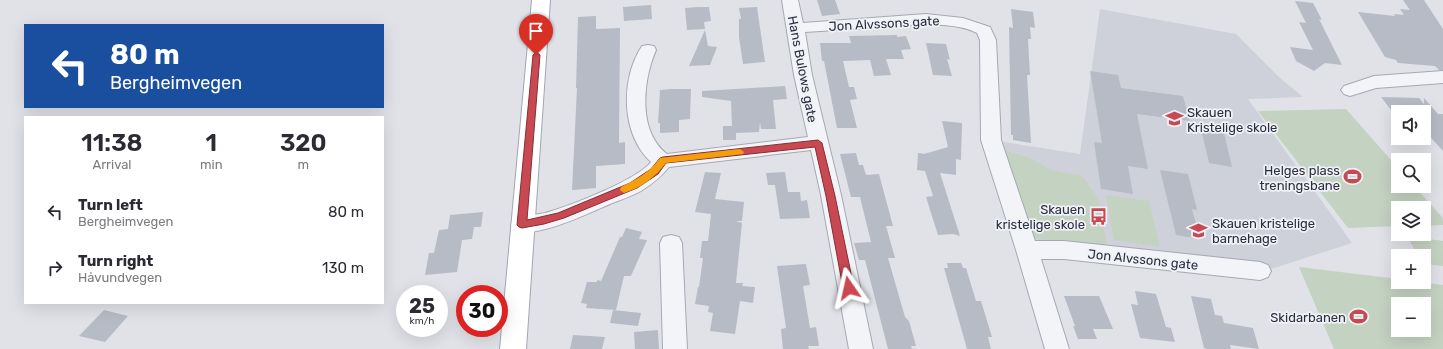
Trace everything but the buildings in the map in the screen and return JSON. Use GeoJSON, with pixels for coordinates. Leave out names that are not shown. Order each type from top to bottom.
{"type":"FeatureCollection","features":[{"type":"Feature","properties":{"kind":"main road"},"geometry":{"type":"LineString","coordinates":[[513,349],[541,0]]}},
{"type":"Feature","properties":{"kind":"street","name":"Hans Bulows gate"},"geometry":{"type":"LineString","coordinates":[[790,0],[804,75],[831,196],[861,349]]}},
{"type":"Feature","properties":{"kind":"street","name":"Jon Alvssons gate"},"geometry":{"type":"LineString","coordinates":[[796,28],[944,20],[976,25],[984,30],[988,40],[992,140],[998,164],[1027,250],[1057,349]]}},
{"type":"Feature","properties":{"kind":"street"},"geometry":{"type":"LineString","coordinates":[[648,50],[638,77],[636,106],[645,143],[654,155],[663,161],[818,143]]}},
{"type":"Feature","properties":{"kind":"street"},"geometry":{"type":"LineString","coordinates":[[1350,90],[1374,82],[1443,77]]}},
{"type":"Feature","properties":{"kind":"street"},"geometry":{"type":"LineString","coordinates":[[522,225],[561,216],[633,186],[651,175],[663,161]]}},
{"type":"Feature","properties":{"kind":"street"},"geometry":{"type":"LineString","coordinates":[[671,243],[675,349]]}},
{"type":"Feature","properties":{"kind":"street","name":"Jon Alvssons gate"},"geometry":{"type":"LineString","coordinates":[[1027,250],[1064,250],[1260,271]]}},
{"type":"Feature","properties":{"kind":"shaded area","name":"Skauen Kristelige skole"},"geometry":{"type":"Polygon","coordinates":[[[1100,9],[1236,34],[1280,78],[1303,97],[1248,99],[1352,243],[1271,269],[1033,243],[991,140],[1080,154],[1100,9]]]}},
{"type":"Feature","properties":{"kind":"green space","name":"Helges plass treningsbane"},"geometry":{"type":"Polygon","coordinates":[[[1346,109],[1391,160],[1391,193],[1420,193],[1428,201],[1391,201],[1391,226],[1348,228],[1258,111],[1346,109]]]}},
{"type":"Feature","properties":{"kind":"green space"},"geometry":{"type":"Polygon","coordinates":[[[1004,150],[1032,159],[1051,170],[1082,176],[1098,198],[1107,247],[1033,238],[1004,150]]]}},
{"type":"Feature","properties":{"kind":"green space"},"geometry":{"type":"Polygon","coordinates":[[[1106,195],[1149,201],[1160,247],[1114,240],[1106,195]]]}},
{"type":"Feature","properties":{"kind":"green space","name":"Helges plass treningsbane"},"geometry":{"type":"Polygon","coordinates":[[[1431,205],[1443,218],[1443,225],[1431,226],[1431,205]]]}},
{"type":"Feature","properties":{"kind":"green space"},"geometry":{"type":"Polygon","coordinates":[[[1431,239],[1443,241],[1443,266],[1431,265],[1431,249],[1414,249],[1410,241],[1431,241],[1431,239]]]}},
{"type":"Feature","properties":{"kind":"green space","name":"Skidarbanen"},"geometry":{"type":"Polygon","coordinates":[[[1299,267],[1391,278],[1391,289],[1431,289],[1431,284],[1443,285],[1443,349],[1334,349],[1299,267]]]}},
{"type":"Feature","properties":{"kind":"slow traffic"},"geometry":{"type":"LineString","coordinates":[[624,190],[655,172],[663,161],[740,152]]}},
{"type":"Feature","properties":{"kind":"place","name":"Skauen Kristelige skole"},"geometry":{"type":"Point","coordinates":[1174,119]}},
{"type":"Feature","properties":{"kind":"place","name":"Helges plass treningsbane"},"geometry":{"type":"Point","coordinates":[1353,177]}},
{"type":"Feature","properties":{"kind":"place","name":"Skauen kristelige skole"},"geometry":{"type":"Point","coordinates":[1098,216]}},
{"type":"Feature","properties":{"kind":"place","name":"Skauen kristelige barnehage"},"geometry":{"type":"Point","coordinates":[1199,230]}},
{"type":"Feature","properties":{"kind":"place","name":"Skidarbanen"},"geometry":{"type":"Point","coordinates":[1359,317]}},
{"type":"Feature","properties":{"kind":"route"},"geometry":{"type":"LineString","coordinates":[[536,55],[522,225],[561,216],[633,186],[655,172],[663,161],[818,143],[831,196],[849,288]]}}]}
